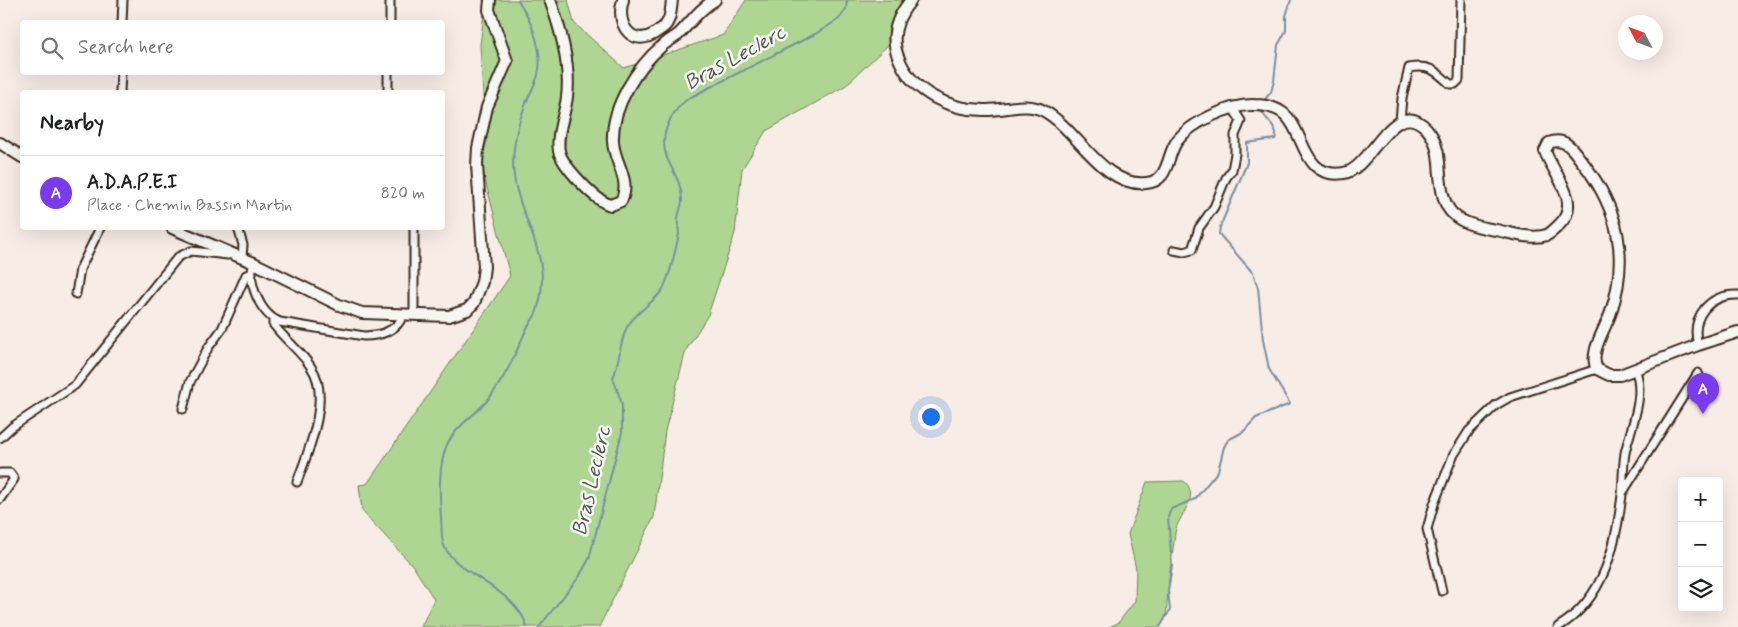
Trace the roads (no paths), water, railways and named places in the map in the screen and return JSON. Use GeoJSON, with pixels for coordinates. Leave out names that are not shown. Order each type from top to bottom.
{"type":"FeatureCollection","features":[{"type":"Feature","properties":{"kind":"main road"},"geometry":{"type":"LineString","coordinates":[[177,230],[242,257],[339,305],[362,313],[449,316],[467,310],[474,303],[482,282],[484,267],[477,164],[478,148],[487,107],[507,61],[489,10],[490,0]]}},
{"type":"Feature","properties":{"kind":"main road"},"geometry":{"type":"LineString","coordinates":[[550,0],[560,27],[568,84],[559,152],[568,166],[598,199],[611,205],[621,201],[625,188],[613,149],[613,130],[619,107],[630,87],[654,54],[678,34],[710,1]]}},
{"type":"Feature","properties":{"kind":"main road"},"geometry":{"type":"LineString","coordinates":[[623,0],[620,16],[624,28],[631,36],[649,38],[666,25],[672,0]]}},
{"type":"Feature","properties":{"kind":"main road"},"geometry":{"type":"LineString","coordinates":[[911,0],[899,17],[894,35],[895,46],[903,68],[919,89],[943,100],[972,109],[984,110],[1029,106],[1044,111],[1053,116],[1107,169],[1135,183],[1146,184],[1160,178],[1165,172],[1178,139],[1194,126],[1232,107],[1254,105],[1275,108],[1289,119],[1310,160],[1317,167],[1334,173],[1345,173],[1362,164],[1384,133],[1400,122],[1411,120],[1420,123],[1433,137],[1438,150],[1443,198],[1455,217],[1474,227],[1528,236],[1547,235],[1564,220],[1567,210],[1566,192],[1545,151],[1549,143],[1557,140],[1568,143],[1597,184],[1614,216],[1619,237],[1620,253],[1616,289],[1611,311],[1595,351],[1593,360],[1597,369],[1609,375],[1620,376],[1698,345],[1738,332]]}},
{"type":"Feature","properties":{"kind":"main road"},"geometry":{"type":"LineString","coordinates":[[0,143],[20,155]]}},
{"type":"Feature","properties":{"kind":"street"},"geometry":{"type":"LineString","coordinates":[[122,20],[123,0]]}},
{"type":"Feature","properties":{"kind":"street"},"geometry":{"type":"LineString","coordinates":[[390,0],[390,20]]}},
{"type":"Feature","properties":{"kind":"street"},"geometry":{"type":"LineString","coordinates":[[1400,122],[1402,98],[1409,68],[1421,66],[1434,69],[1450,84],[1455,84],[1459,80],[1461,0]]}},
{"type":"Feature","properties":{"kind":"street"},"geometry":{"type":"LineString","coordinates":[[120,90],[121,75]]}},
{"type":"Feature","properties":{"kind":"street"},"geometry":{"type":"LineString","coordinates":[[388,75],[388,90]]}},
{"type":"Feature","properties":{"kind":"street"},"geometry":{"type":"LineString","coordinates":[[1174,250],[1184,252],[1192,250],[1199,228],[1214,207],[1226,178],[1232,170],[1236,154],[1235,135],[1241,121],[1232,107]]}},
{"type":"Feature","properties":{"kind":"street"},"geometry":{"type":"LineString","coordinates":[[76,294],[80,269],[99,230]]}},
{"type":"Feature","properties":{"kind":"street"},"geometry":{"type":"LineString","coordinates":[[239,230],[243,245],[242,257]]}},
{"type":"Feature","properties":{"kind":"street"},"geometry":{"type":"LineString","coordinates":[[414,230],[414,315]]}},
{"type":"Feature","properties":{"kind":"street"},"geometry":{"type":"LineString","coordinates":[[0,438],[12,427],[75,385],[178,258],[191,251],[228,255],[231,253]]}},
{"type":"Feature","properties":{"kind":"street"},"geometry":{"type":"LineString","coordinates":[[254,263],[252,274],[262,309],[273,319],[364,336],[385,333],[398,324],[403,314]]}},
{"type":"Feature","properties":{"kind":"street"},"geometry":{"type":"LineString","coordinates":[[184,409],[190,382],[222,329],[246,275],[252,274]]}},
{"type":"Feature","properties":{"kind":"street"},"geometry":{"type":"LineString","coordinates":[[1698,345],[1699,322],[1702,309],[1716,299],[1738,295]]}},
{"type":"Feature","properties":{"kind":"street"},"geometry":{"type":"LineString","coordinates":[[273,319],[273,324],[312,367],[318,389],[317,421],[297,482]]}},
{"type":"Feature","properties":{"kind":"street"},"geometry":{"type":"LineString","coordinates":[[1442,591],[1427,529],[1434,504],[1453,456],[1470,431],[1496,405],[1510,397],[1597,369]]}},
{"type":"Feature","properties":{"kind":"street"},"geometry":{"type":"LineString","coordinates":[[1558,627],[1585,604],[1599,583],[1609,562],[1622,495],[1626,453],[1635,421],[1638,394],[1636,371]]}},
{"type":"Feature","properties":{"kind":"street"},"geometry":{"type":"LineString","coordinates":[[1622,495],[1698,373],[1703,384]]}},
{"type":"Feature","properties":{"kind":"street"},"geometry":{"type":"LineString","coordinates":[[0,473],[10,473],[14,479],[0,499]]}},
{"type":"Feature","properties":{"kind":"waterway"},"geometry":{"type":"LineString","coordinates":[[518,0],[535,36],[538,46],[539,65],[537,79],[518,125],[513,165],[515,184],[533,236],[542,270],[542,290],[536,314],[527,327],[509,368],[499,385],[486,402],[449,440],[443,457],[440,492],[442,537],[446,549],[467,570],[509,600],[520,613],[527,627]]}},
{"type":"Feature","properties":{"kind":"waterway","name":"Bras Leclerc"},"geometry":{"type":"LineString","coordinates":[[539,627],[579,577],[589,559],[622,432],[622,404],[613,378],[622,339],[631,322],[661,292],[667,281],[674,256],[679,234],[678,221],[682,194],[665,149],[665,132],[668,124],[677,110],[689,98],[817,33],[839,19],[846,9],[847,0]]}},
{"type":"Feature","properties":{"kind":"waterway"},"geometry":{"type":"LineString","coordinates":[[1262,103],[1271,92],[1278,45],[1286,31],[1286,16],[1291,0]]}},
{"type":"Feature","properties":{"kind":"waterway"},"geometry":{"type":"LineString","coordinates":[[1160,627],[1170,610],[1168,591],[1172,565],[1168,517],[1171,509],[1195,499],[1218,471],[1224,447],[1228,440],[1243,432],[1256,418],[1290,404],[1269,369],[1263,340],[1258,288],[1253,273],[1219,234],[1220,227],[1247,163],[1247,143],[1275,139],[1274,128],[1261,110]]}},
{"type":"Feature","properties":{"kind":"place","name":"A.D.A.P.E.I"},"geometry":{"type":"Point","coordinates":[1703,414]}}]}
